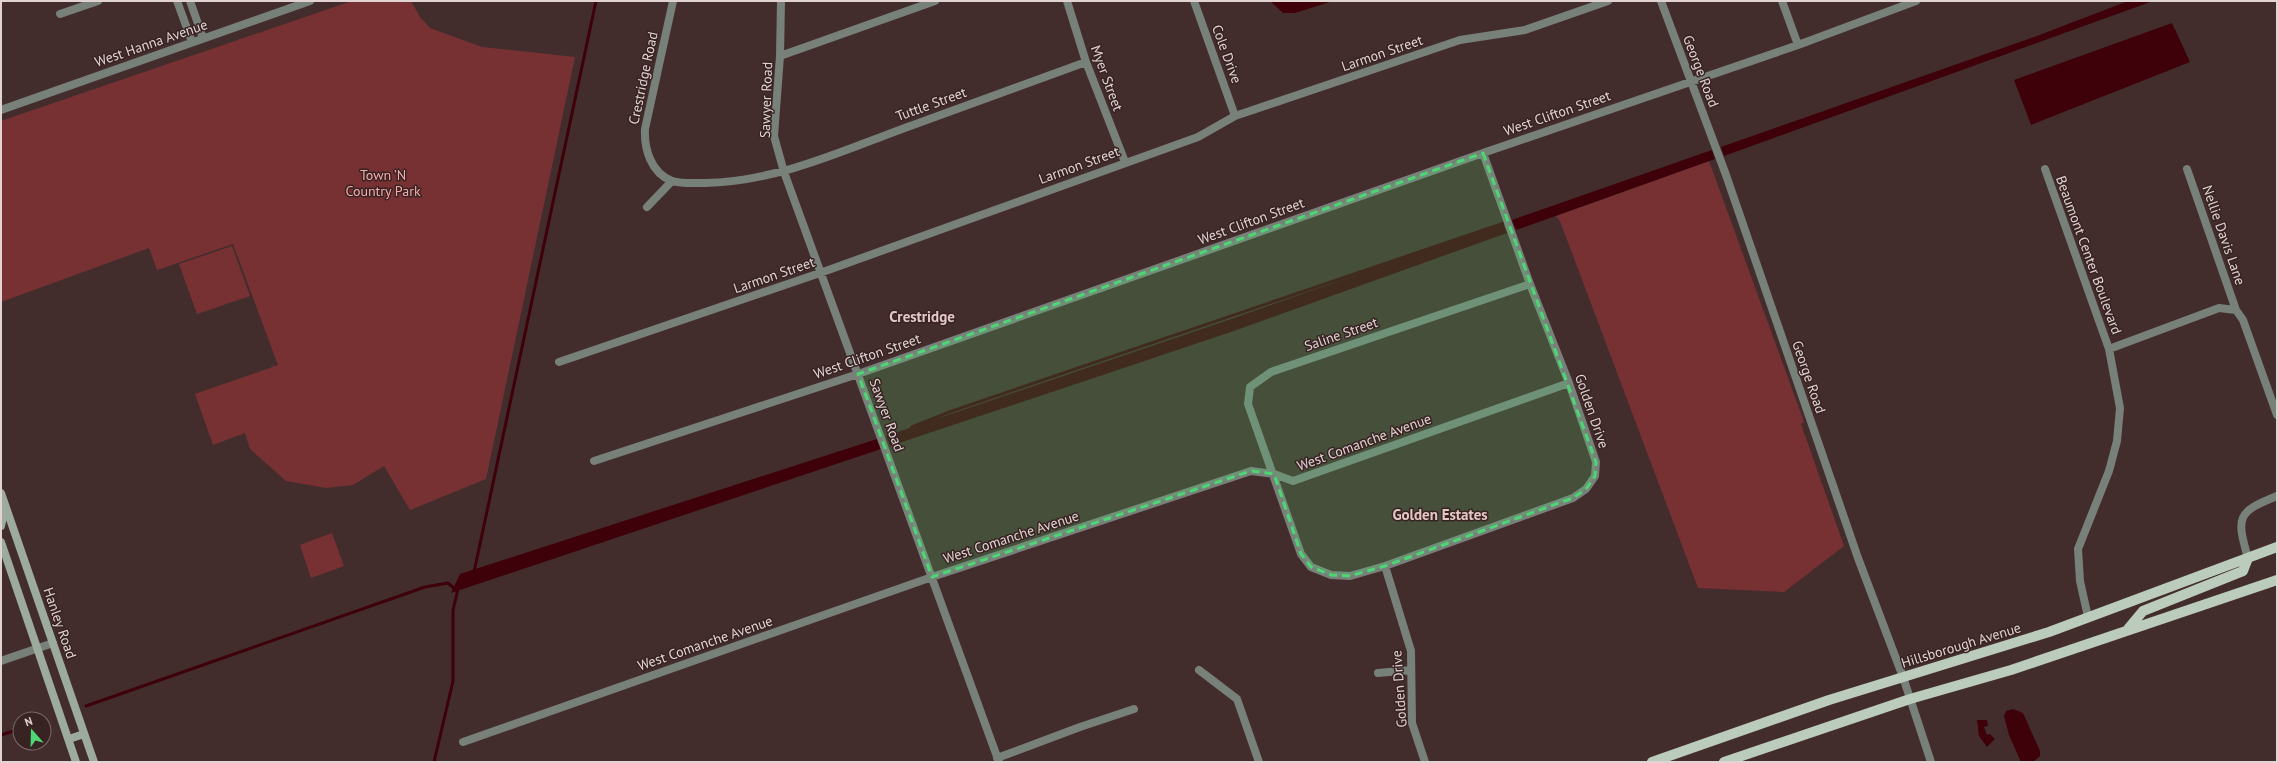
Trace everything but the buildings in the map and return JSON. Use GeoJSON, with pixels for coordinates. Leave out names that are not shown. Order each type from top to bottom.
{"type":"FeatureCollection","features":[{"type":"Feature","properties":{"kind":"main road","name":"Hanley Road"},"geometry":{"type":"LineString","coordinates":[[1,493],[94,762]]}},
{"type":"Feature","properties":{"kind":"main road"},"geometry":{"type":"LineString","coordinates":[[1,526],[5,507]]}},
{"type":"Feature","properties":{"kind":"main road","name":"Hanley Road"},"geometry":{"type":"LineString","coordinates":[[1,542],[76,762]]}},
{"type":"Feature","properties":{"kind":"main road","name":"Hillsborough Avenue"},"geometry":{"type":"LineString","coordinates":[[1652,762],[1829,700],[2049,632],[2277,547]]}},
{"type":"Feature","properties":{"kind":"main road"},"geometry":{"type":"LineString","coordinates":[[2127,630],[2143,611],[2243,571],[2248,558]]}},
{"type":"Feature","properties":{"kind":"main road"},"geometry":{"type":"LineString","coordinates":[[1724,762],[1910,699],[2011,670],[2277,580]]}},
{"type":"Feature","properties":{"kind":"main road"},"geometry":{"type":"LineString","coordinates":[[69,739],[84,734]]}},
{"type":"Feature","properties":{"kind":"street"},"geometry":{"type":"LineString","coordinates":[[60,14],[98,1]]}},
{"type":"Feature","properties":{"kind":"street"},"geometry":{"type":"LineString","coordinates":[[177,1],[192,42]]}},
{"type":"Feature","properties":{"kind":"street"},"geometry":{"type":"LineString","coordinates":[[190,1],[203,38]]}},
{"type":"Feature","properties":{"kind":"street","name":"West Hanna Avenue"},"geometry":{"type":"LineString","coordinates":[[1,110],[310,1]]}},
{"type":"Feature","properties":{"kind":"street","name":"Crestridge Road"},"geometry":{"type":"LineString","coordinates":[[672,181],[659,173],[648,157],[644,143],[645,129],[673,1]]}},
{"type":"Feature","properties":{"kind":"street","name":"Sawyer Road"},"geometry":{"type":"LineString","coordinates":[[781,1],[780,56],[774,136],[784,172],[998,760]]}},
{"type":"Feature","properties":{"kind":"street"},"geometry":{"type":"LineString","coordinates":[[780,56],[935,1]]}},
{"type":"Feature","properties":{"kind":"street","name":"Myer Street"},"geometry":{"type":"LineString","coordinates":[[1067,1],[1086,62],[1125,162]]}},
{"type":"Feature","properties":{"kind":"street","name":"Cole Drive"},"geometry":{"type":"LineString","coordinates":[[1194,1],[1235,116]]}},
{"type":"Feature","properties":{"kind":"street","name":"Larmon Street"},"geometry":{"type":"LineString","coordinates":[[559,362],[820,273],[1198,137],[1235,116],[1460,40],[1525,30],[1608,1]]}},
{"type":"Feature","properties":{"kind":"street","name":"George Road"},"geometry":{"type":"LineString","coordinates":[[1661,1],[1726,174],[1858,558],[1903,678],[1931,762]]}},
{"type":"Feature","properties":{"kind":"street"},"geometry":{"type":"LineString","coordinates":[[1782,1],[1798,45]]}},
{"type":"Feature","properties":{"kind":"street","name":"West Clifton Street"},"geometry":{"type":"LineString","coordinates":[[594,461],[858,374],[1483,152],[1798,45],[1916,1]]}},
{"type":"Feature","properties":{"kind":"street","name":"Tuttle Street"},"geometry":{"type":"LineString","coordinates":[[784,172],[1086,62]]}},
{"type":"Feature","properties":{"kind":"street","name":"Golden Drive"},"geometry":{"type":"LineString","coordinates":[[1425,762],[1412,723],[1410,670],[1411,651],[1385,566],[1573,498],[1586,489],[1595,476],[1596,462],[1569,383],[1530,284],[1483,152]]}},
{"type":"Feature","properties":{"kind":"street","name":"Nellie Davis Lane"},"geometry":{"type":"LineString","coordinates":[[2187,169],[2236,310]]}},
{"type":"Feature","properties":{"kind":"street","name":"Beaumont Center Boulevard"},"geometry":{"type":"LineString","coordinates":[[2045,170],[2109,349],[2120,408],[2118,441],[2109,471],[2078,549],[2080,581],[2088,617]]}},
{"type":"Feature","properties":{"kind":"street"},"geometry":{"type":"LineString","coordinates":[[647,207],[672,181],[686,183],[730,183],[784,172]]}},
{"type":"Feature","properties":{"kind":"street","name":"Saline Street"},"geometry":{"type":"LineString","coordinates":[[1385,566],[1350,576],[1331,575],[1311,567],[1302,554],[1248,404],[1250,387],[1271,372],[1530,284]]}},
{"type":"Feature","properties":{"kind":"street","name":"Beaumont Center Boulevard"},"geometry":{"type":"LineString","coordinates":[[2109,349],[2220,308],[2236,310]]}},
{"type":"Feature","properties":{"kind":"street"},"geometry":{"type":"LineString","coordinates":[[2236,310],[2243,320],[2277,415]]}},
{"type":"Feature","properties":{"kind":"street","name":"West Comanche Avenue"},"geometry":{"type":"LineString","coordinates":[[463,742],[932,577],[1251,471],[1274,474],[1294,481],[1569,383]]}},
{"type":"Feature","properties":{"kind":"street"},"geometry":{"type":"LineString","coordinates":[[2248,558],[2241,534],[2242,519],[2246,510],[2277,496]]}},
{"type":"Feature","properties":{"kind":"street"},"geometry":{"type":"LineString","coordinates":[[1,661],[53,643]]}},
{"type":"Feature","properties":{"kind":"street"},"geometry":{"type":"LineString","coordinates":[[1199,670],[1237,699],[1259,762]]}},
{"type":"Feature","properties":{"kind":"street"},"geometry":{"type":"LineString","coordinates":[[1378,673],[1410,670]]}},
{"type":"Feature","properties":{"kind":"street"},"geometry":{"type":"LineString","coordinates":[[998,760],[1134,709]]}},
{"type":"Feature","properties":{"kind":"highlighted area"},"geometry":{"type":"Polygon","coordinates":[[[1483,153],[1596,462],[1595,476],[1586,489],[1573,498],[1385,566],[1350,576],[1331,575],[1311,567],[1301,554],[1274,474],[1251,471],[932,577],[858,374],[1483,153]]]}},
{"type":"Feature","properties":{"kind":"green space","name":"Town ’N Country Park"},"geometry":{"type":"Polygon","coordinates":[[[352,1],[411,1],[420,17],[430,28],[482,47],[575,57],[486,479],[410,510],[384,466],[353,485],[326,488],[286,481],[250,449],[245,433],[213,445],[195,394],[278,365],[233,244],[157,270],[149,248],[1,302],[1,121],[352,1]]]}},
{"type":"Feature","properties":{"kind":"green space"},"geometry":{"type":"Polygon","coordinates":[[[1709,161],[1804,422],[1801,424],[1844,546],[1784,592],[1698,588],[1560,221],[1556,216],[1709,161]]]}},
{"type":"Feature","properties":{"kind":"green space"},"geometry":{"type":"Polygon","coordinates":[[[232,246],[250,296],[197,314],[179,264],[232,246]]]}},
{"type":"Feature","properties":{"kind":"green space"},"geometry":{"type":"Polygon","coordinates":[[[332,533],[344,566],[311,578],[300,545],[332,533]]]}},
{"type":"Feature","properties":{"kind":"shaded area"},"geometry":{"type":"Polygon","coordinates":[[[1270,1],[1333,1],[1295,13],[1283,13],[1270,1]]]}},
{"type":"Feature","properties":{"kind":"shaded area"},"geometry":{"type":"Polygon","coordinates":[[[2128,1],[2153,1],[1724,156],[1721,147],[2037,36],[2128,1]]]}},
{"type":"Feature","properties":{"kind":"shaded area"},"geometry":{"type":"Polygon","coordinates":[[[2172,23],[2190,62],[2031,125],[2014,80],[2172,23]]]}},
{"type":"Feature","properties":{"kind":"shaded area"},"geometry":{"type":"Polygon","coordinates":[[[1712,150],[1715,159],[1516,230],[1512,220],[1712,150]]]}},
{"type":"Feature","properties":{"kind":"shaded area"},"geometry":{"type":"Polygon","coordinates":[[[1503,223],[1507,233],[1231,332],[890,446],[886,436],[1234,318],[1503,223]]]}},
{"type":"Feature","properties":{"kind":"shaded area"},"geometry":{"type":"Polygon","coordinates":[[[877,439],[881,449],[451,593],[460,574],[877,439]]]}},
{"type":"Feature","properties":{"kind":"shaded area"},"geometry":{"type":"Polygon","coordinates":[[[2013,709],[2023,713],[2040,751],[2040,756],[2033,762],[2021,762],[2009,735],[2004,716],[2006,711],[2013,709]]]}},
{"type":"Feature","properties":{"kind":"shaded area"},"geometry":{"type":"Polygon","coordinates":[[[1977,720],[1987,720],[1988,726],[1984,727],[1987,735],[1990,734],[1995,739],[1987,747],[1979,736],[1977,720]]]}},
{"type":"Feature","properties":{"kind":"waterway"},"geometry":{"type":"LineString","coordinates":[[474,572],[596,1]]}},
{"type":"Feature","properties":{"kind":"waterway"},"geometry":{"type":"LineString","coordinates":[[912,427],[952,411],[1504,223]]}},
{"type":"Feature","properties":{"kind":"waterway"},"geometry":{"type":"LineString","coordinates":[[86,706],[425,587],[448,583],[456,590]]}},
{"type":"Feature","properties":{"kind":"waterway"},"geometry":{"type":"LineString","coordinates":[[434,762],[453,681],[453,610],[458,589]]}},
{"type":"Feature","properties":{"kind":"waterway"},"geometry":{"type":"LineString","coordinates":[[1,735],[12,732]]}},
{"type":"Feature","properties":{"kind":"district","name":"Crestridge"},"geometry":{"type":"Point","coordinates":[922,317]}},
{"type":"Feature","properties":{"kind":"district","name":"Golden Estates"},"geometry":{"type":"Point","coordinates":[1440,515]}}]}
